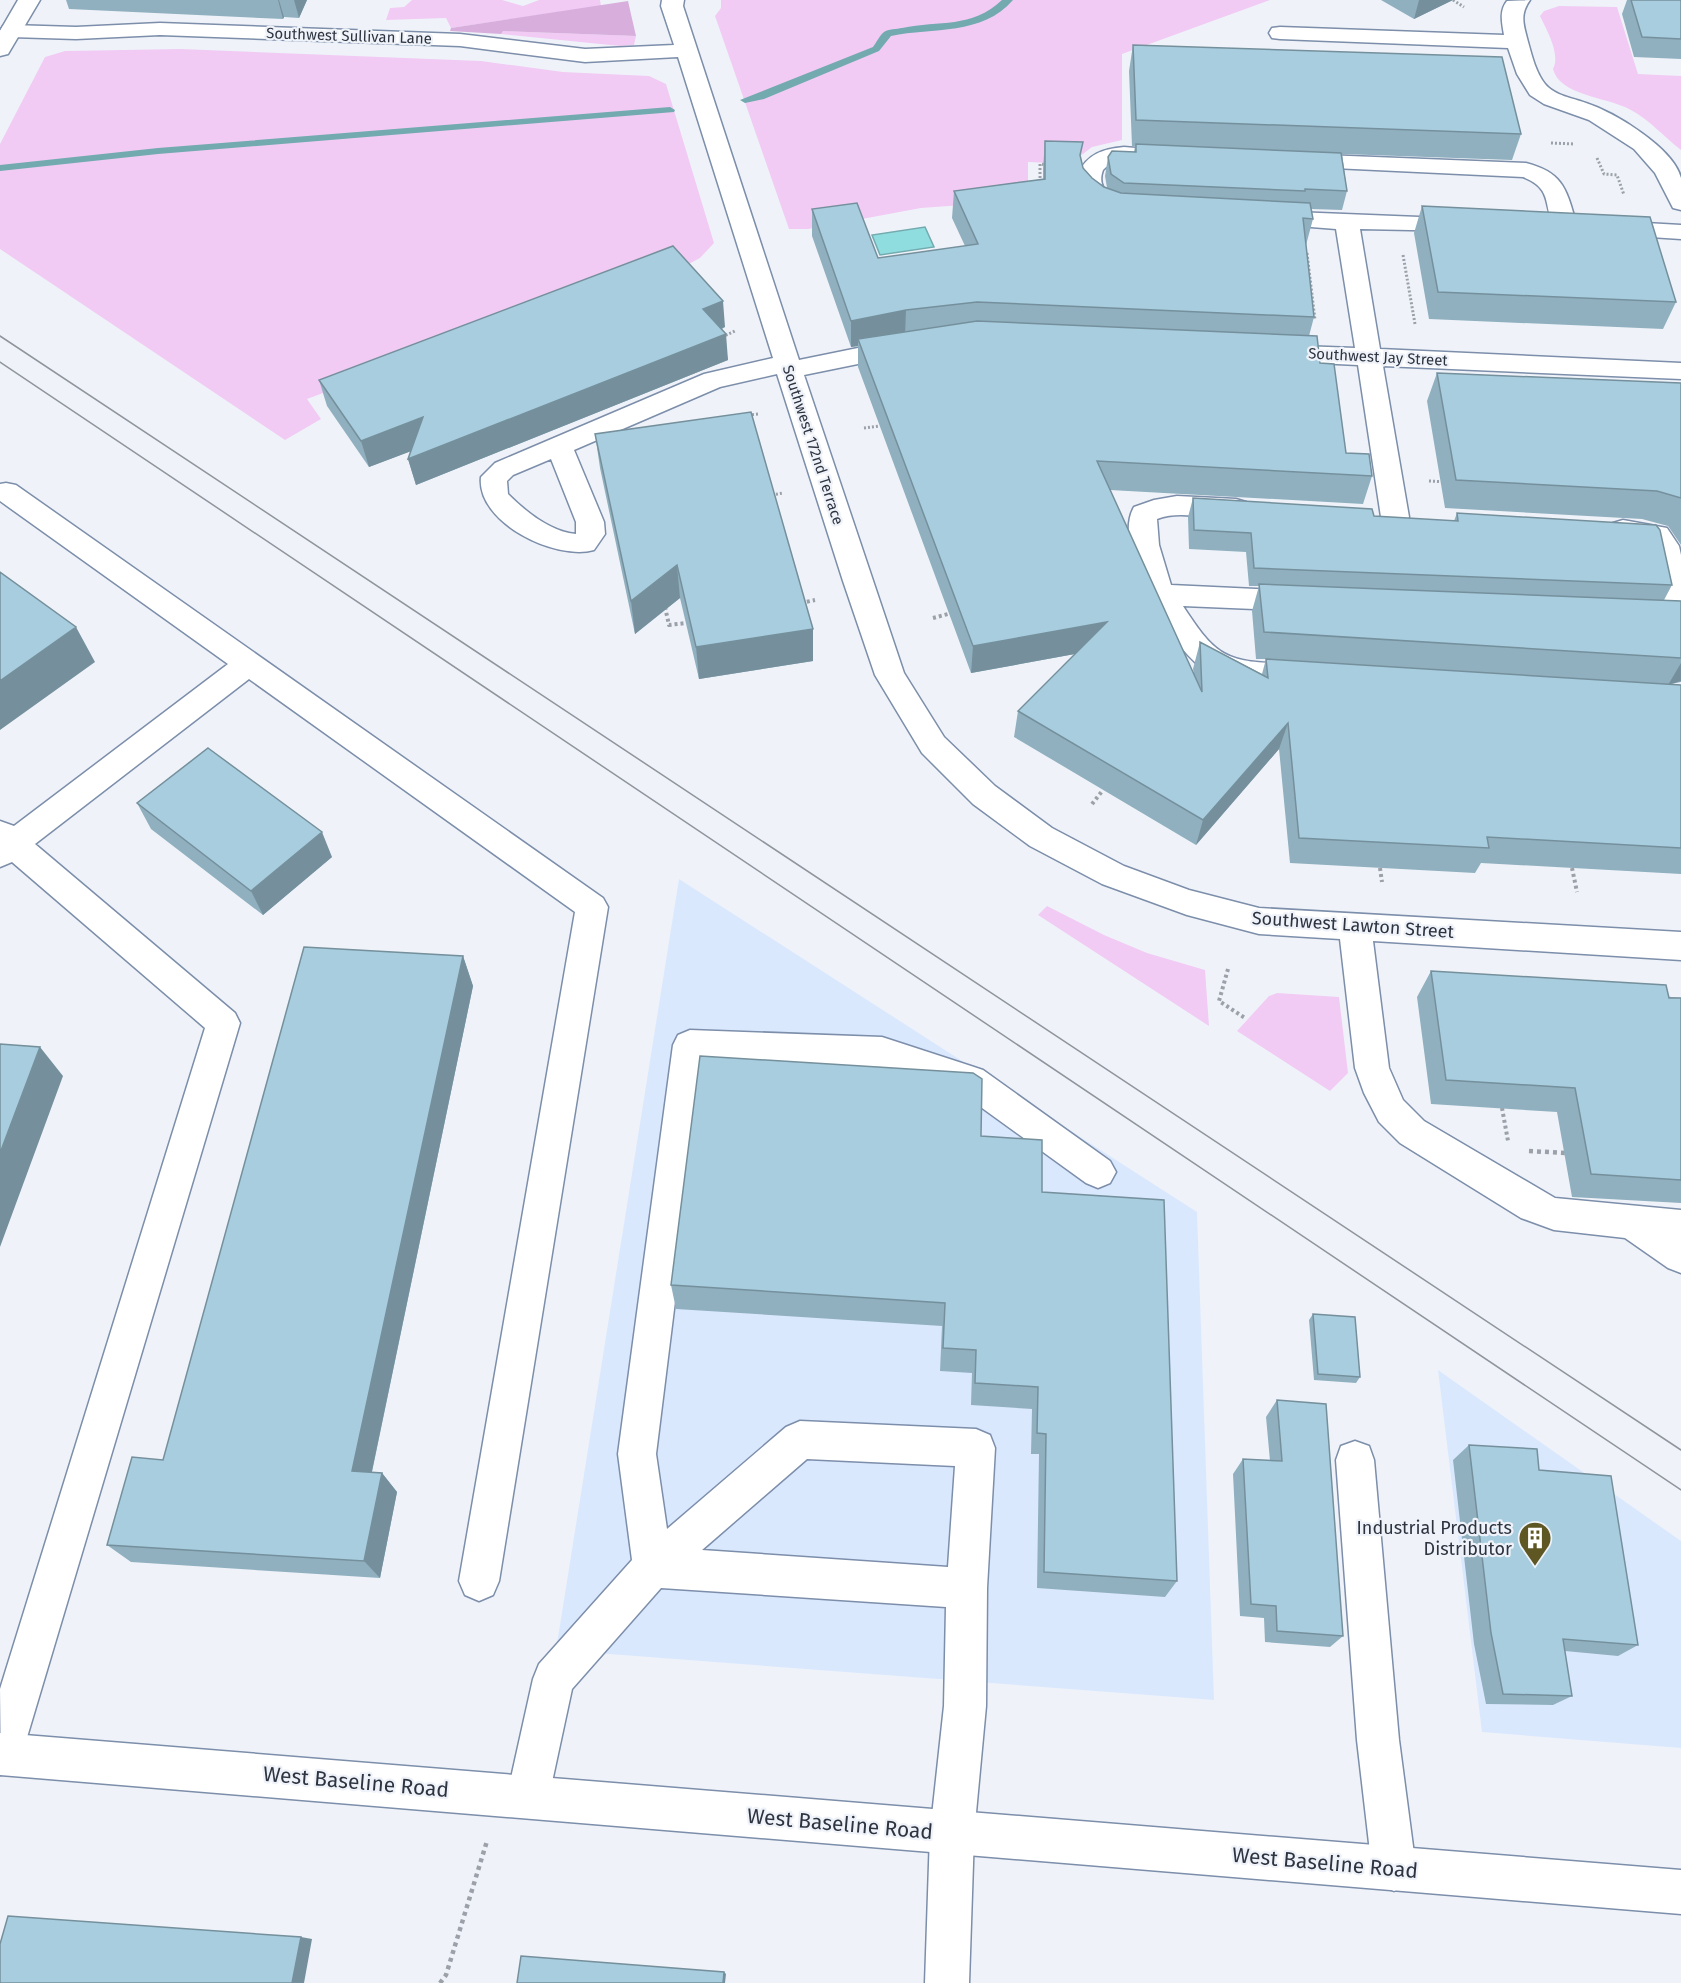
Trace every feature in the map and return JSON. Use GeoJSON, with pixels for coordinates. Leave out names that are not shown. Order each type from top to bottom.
{"type":"FeatureCollection","features":[{"type":"Feature","properties":{"kind":"street"},"geometry":{"type":"LineString","coordinates":[[5,40],[29,0]]}},
{"type":"Feature","properties":{"kind":"street","name":"Southwest 172nd Terrace"},"geometry":{"type":"LineString","coordinates":[[673,0],[672,6],[857,581],[890,675],[933,745],[984,795],[1041,837]]}},
{"type":"Feature","properties":{"kind":"street"},"geometry":{"type":"LineString","coordinates":[[1519,0],[1513,6],[1512,17],[1522,64],[1538,90],[1551,99],[1599,116],[1626,130],[1673,169],[1672,180],[1681,203]]}},
{"type":"Feature","properties":{"kind":"street","name":"Southwest Sullivan Lane"},"geometry":{"type":"LineString","coordinates":[[5,40],[69,33],[181,30],[460,40],[606,57],[687,50]]}},
{"type":"Feature","properties":{"kind":"street"},"geometry":{"type":"LineString","coordinates":[[1280,33],[1518,42]]}},
{"type":"Feature","properties":{"kind":"street"},"geometry":{"type":"LineString","coordinates":[[1135,213],[1118,211],[1102,205],[1094,195],[1089,182],[1092,171],[1099,162],[1112,156],[1128,154],[1175,156]]}},
{"type":"Feature","properties":{"kind":"street"},"geometry":{"type":"LineString","coordinates":[[1279,160],[1526,170],[1544,177],[1555,190],[1554,226],[1681,232]]}},
{"type":"Feature","properties":{"kind":"street"},"geometry":{"type":"LineString","coordinates":[[1239,217],[1485,225]]}},
{"type":"Feature","properties":{"kind":"street"},"geometry":{"type":"LineString","coordinates":[[1347,222],[1368,357],[1383,517],[1424,519]]}},
{"type":"Feature","properties":{"kind":"street"},"geometry":{"type":"LineString","coordinates":[[559,446],[713,380],[926,342]]}},
{"type":"Feature","properties":{"kind":"street","name":"Southwest Jay Street"},"geometry":{"type":"LineString","coordinates":[[1249,351],[1681,370]]}},
{"type":"Feature","properties":{"kind":"street"},"geometry":{"type":"LineString","coordinates":[[6,492],[592,907],[479,1581]]}},
{"type":"Feature","properties":{"kind":"street"},"geometry":{"type":"LineString","coordinates":[[1257,510],[1177,506],[1156,508],[1144,514],[1142,531],[1149,566],[1161,595],[1194,643],[1218,664],[1234,671],[1329,677]]}},
{"type":"Feature","properties":{"kind":"street"},"geometry":{"type":"LineString","coordinates":[[1596,529],[1642,531],[1657,535],[1665,546],[1673,615]]}},
{"type":"Feature","properties":{"kind":"street"},"geometry":{"type":"LineString","coordinates":[[1161,595],[1327,602]]}},
{"type":"Feature","properties":{"kind":"street"},"geometry":{"type":"LineString","coordinates":[[0,1754],[223,1023],[4,844],[249,664]]}},
{"type":"Feature","properties":{"kind":"street","name":"Southwest Lawton Street"},"geometry":{"type":"LineString","coordinates":[[1041,837],[1113,875],[1187,902],[1259,921],[1681,946]]}},
{"type":"Feature","properties":{"kind":"street"},"geometry":{"type":"LineString","coordinates":[[1355,927],[1372,1068],[1381,1093],[1392,1111],[1412,1132],[1534,1206],[1554,1214],[1681,1226]]}},
{"type":"Feature","properties":{"kind":"street"},"geometry":{"type":"LineString","coordinates":[[653,1567],[637,1454],[690,1045],[882,1052],[971,1081],[1098,1172]]}},
{"type":"Feature","properties":{"kind":"street"},"geometry":{"type":"LineString","coordinates":[[1632,1222],[1681,1256]]}},
{"type":"Feature","properties":{"kind":"street"},"geometry":{"type":"LineString","coordinates":[[514,1795],[554,1679],[653,1567],[800,1440],[976,1448],[967,1588],[965,1706],[952,1833],[947,1983]]}},
{"type":"Feature","properties":{"kind":"street"},"geometry":{"type":"LineString","coordinates":[[1355,1460],[1378,1740],[1394,1869]]}},
{"type":"Feature","properties":{"kind":"street"},"geometry":{"type":"LineString","coordinates":[[653,1567],[967,1588]]}},
{"type":"Feature","properties":{"kind":"street","name":"West Baseline Road"},"geometry":{"type":"LineString","coordinates":[[0,1754],[1681,1892]]}},
{"type":"Feature","properties":{"kind":"path"},"geometry":{"type":"LineString","coordinates":[[1403,250],[1417,334]]}},
{"type":"Feature","properties":{"kind":"path"},"geometry":{"type":"LineString","coordinates":[[713,340],[735,332]]}},
{"type":"Feature","properties":{"kind":"path"},"geometry":{"type":"LineString","coordinates":[[741,416],[759,414]]}},
{"type":"Feature","properties":{"kind":"path"},"geometry":{"type":"LineString","coordinates":[[864,428],[879,426]]}},
{"type":"Feature","properties":{"kind":"path"},"geometry":{"type":"LineString","coordinates":[[767,496],[783,493]]}},
{"type":"Feature","properties":{"kind":"path"},"geometry":{"type":"LineString","coordinates":[[797,603],[815,600]]}},
{"type":"Feature","properties":{"kind":"path"},"geometry":{"type":"LineString","coordinates":[[664,603],[669,625],[686,623]]}},
{"type":"Feature","properties":{"kind":"path"},"geometry":{"type":"LineString","coordinates":[[933,618],[948,614]]}},
{"type":"Feature","properties":{"kind":"path"},"geometry":{"type":"LineString","coordinates":[[1092,804],[1103,790]]}},
{"type":"Feature","properties":{"kind":"path"},"geometry":{"type":"LineString","coordinates":[[1380,868],[1382,882]]}},
{"type":"Feature","properties":{"kind":"path"},"geometry":{"type":"LineString","coordinates":[[1572,868],[1577,892]]}},
{"type":"Feature","properties":{"kind":"path"},"geometry":{"type":"LineString","coordinates":[[1228,969],[1219,1001],[1245,1018]]}},
{"type":"Feature","properties":{"kind":"path"},"geometry":{"type":"LineString","coordinates":[[1502,1108],[1509,1150]]}},
{"type":"Feature","properties":{"kind":"path"},"geometry":{"type":"LineString","coordinates":[[1520,1150],[1576,1153]]}},
{"type":"Feature","properties":{"kind":"path"},"geometry":{"type":"LineString","coordinates":[[440,1983],[446,1975],[514,1795]]}},
{"type":"Feature","properties":{"kind":"shaded area"},"geometry":{"type":"Polygon","coordinates":[[[412,0],[502,0],[523,6],[539,0],[600,0],[601,6],[451,28],[446,18],[386,20],[390,8],[404,7],[412,0]]]}},
{"type":"Feature","properties":{"kind":"shaded area"},"geometry":{"type":"Polygon","coordinates":[[[721,0],[1270,0],[1122,54],[1122,140],[1092,147],[1070,164],[1028,162],[1028,232],[991,203],[921,208],[808,229],[789,229],[715,16],[721,8],[721,0]]]}},
{"type":"Feature","properties":{"kind":"shaded area"},"geometry":{"type":"Polygon","coordinates":[[[628,1],[636,36],[450,31],[451,28],[628,1]]]}},
{"type":"Feature","properties":{"kind":"shaded area"},"geometry":{"type":"Polygon","coordinates":[[[1559,6],[1617,7],[1638,74],[1681,76],[1681,150],[1637,113],[1574,90],[1557,78],[1553,69],[1554,49],[1540,16],[1544,11],[1559,6]]]}},
{"type":"Feature","properties":{"kind":"shaded area"},"geometry":{"type":"Polygon","coordinates":[[[502,31],[636,36],[634,45],[620,46],[501,34],[502,31]]]}},
{"type":"Feature","properties":{"kind":"shaded area"},"geometry":{"type":"Polygon","coordinates":[[[181,49],[481,61],[563,72],[649,76],[666,84],[714,243],[700,258],[683,267],[676,261],[307,399],[321,419],[285,440],[0,249],[0,144],[45,57],[65,51],[181,49]]]}},
{"type":"Feature","properties":{"kind":"shaded area"},"geometry":{"type":"Polygon","coordinates":[[[679,879],[1197,1212],[1214,1700],[556,1650],[679,879]]]}},
{"type":"Feature","properties":{"kind":"shaded area"},"geometry":{"type":"Polygon","coordinates":[[[1047,906],[1104,935],[1147,953],[1205,970],[1209,1026],[1038,915],[1047,906]]]}},
{"type":"Feature","properties":{"kind":"shaded area"},"geometry":{"type":"Polygon","coordinates":[[[1277,993],[1339,997],[1348,1073],[1330,1091],[1237,1031],[1269,996],[1277,993]]]}},
{"type":"Feature","properties":{"kind":"shaded area"},"geometry":{"type":"Polygon","coordinates":[[[1438,1370],[1681,1541],[1681,1748],[1482,1732],[1438,1370]]]}},
{"type":"Feature","properties":{"kind":"water"},"geometry":{"type":"Polygon","coordinates":[[[925,227],[934,247],[880,255],[872,235],[925,227]]]}},
{"type":"Feature","properties":{"kind":"building"},"geometry":{"type":"Polygon","coordinates":[[[1631,0],[1681,0],[1681,39],[1642,37],[1631,0]]]}},
{"type":"Feature","properties":{"kind":"building"},"geometry":{"type":"Polygon","coordinates":[[[1133,45],[1502,57],[1521,134],[1136,120],[1133,45]]]}},
{"type":"Feature","properties":{"kind":"building"},"geometry":{"type":"Polygon","coordinates":[[[1045,141],[1083,142],[1080,155],[1083,168],[1104,187],[1121,193],[1310,203],[1313,219],[1303,218],[1314,317],[977,302],[906,310],[851,321],[812,209],[857,203],[878,258],[978,244],[954,191],[1045,179],[1045,141]]]}},
{"type":"Feature","properties":{"kind":"building"},"geometry":{"type":"Polygon","coordinates":[[[1136,144],[1341,153],[1347,191],[1124,183],[1111,174],[1108,157],[1112,151],[1136,152],[1136,144]]]}},
{"type":"Feature","properties":{"kind":"building"},"geometry":{"type":"Polygon","coordinates":[[[1422,206],[1650,217],[1676,302],[1438,292],[1422,206]]]}},
{"type":"Feature","properties":{"kind":"building"},"geometry":{"type":"Polygon","coordinates":[[[673,246],[723,301],[703,309],[726,334],[408,459],[423,417],[361,441],[319,380],[673,246]]]}},
{"type":"Feature","properties":{"kind":"building"},"geometry":{"type":"Polygon","coordinates":[[[977,321],[1317,336],[1320,363],[1334,364],[1346,453],[1369,454],[1372,476],[1097,461],[1202,692],[1200,642],[1268,678],[1266,659],[1681,685],[1681,848],[1487,837],[1489,848],[1299,838],[1288,723],[1203,820],[1018,711],[1107,622],[973,646],[858,339],[977,321]]]}},
{"type":"Feature","properties":{"kind":"building"},"geometry":{"type":"Polygon","coordinates":[[[1437,373],[1681,383],[1681,498],[1657,491],[1456,480],[1437,373]]]}},
{"type":"Feature","properties":{"kind":"building"},"geometry":{"type":"Polygon","coordinates":[[[751,412],[813,629],[696,647],[677,565],[631,601],[595,434],[751,412]]]}},
{"type":"Feature","properties":{"kind":"building"},"geometry":{"type":"Polygon","coordinates":[[[1193,498],[1372,509],[1374,516],[1458,521],[1457,513],[1656,525],[1660,530],[1672,585],[1254,568],[1251,533],[1194,530],[1193,498]]]}},
{"type":"Feature","properties":{"kind":"building"},"geometry":{"type":"Polygon","coordinates":[[[0,572],[76,627],[0,681],[0,572]]]}},
{"type":"Feature","properties":{"kind":"building"},"geometry":{"type":"Polygon","coordinates":[[[1259,584],[1681,601],[1681,658],[1264,632],[1259,584]]]}},
{"type":"Feature","properties":{"kind":"building"},"geometry":{"type":"Polygon","coordinates":[[[208,748],[322,832],[251,891],[137,803],[208,748]]]}},
{"type":"Feature","properties":{"kind":"building"},"geometry":{"type":"Polygon","coordinates":[[[304,947],[463,956],[352,1471],[382,1473],[364,1561],[107,1545],[132,1457],[163,1460],[304,947]]]}},
{"type":"Feature","properties":{"kind":"building"},"geometry":{"type":"Polygon","coordinates":[[[1431,971],[1666,985],[1669,998],[1681,998],[1681,1180],[1591,1174],[1575,1088],[1446,1080],[1431,971]]]}},
{"type":"Feature","properties":{"kind":"building"},"geometry":{"type":"Polygon","coordinates":[[[0,1044],[40,1047],[0,1153],[0,1044]]]}},
{"type":"Feature","properties":{"kind":"building"},"geometry":{"type":"Polygon","coordinates":[[[700,1056],[973,1073],[982,1079],[981,1136],[1042,1140],[1042,1192],[1164,1200],[1177,1581],[1044,1572],[1046,1434],[1037,1433],[1038,1387],[975,1383],[976,1350],[943,1348],[945,1303],[671,1285],[700,1056]]]}},
{"type":"Feature","properties":{"kind":"building"},"geometry":{"type":"Polygon","coordinates":[[[1313,1314],[1355,1317],[1360,1377],[1318,1374],[1313,1314]]]}},
{"type":"Feature","properties":{"kind":"building"},"geometry":{"type":"Polygon","coordinates":[[[1277,1400],[1326,1404],[1343,1636],[1277,1631],[1276,1606],[1251,1604],[1243,1459],[1282,1461],[1277,1400]]]}},
{"type":"Feature","properties":{"kind":"building","name":"Industrial Products Distributor"},"geometry":{"type":"Polygon","coordinates":[[[1469,1445],[1537,1449],[1539,1470],[1611,1476],[1638,1645],[1563,1639],[1572,1696],[1503,1694],[1491,1633],[1469,1445]]]}},
{"type":"Feature","properties":{"kind":"building"},"geometry":{"type":"Polygon","coordinates":[[[8,1916],[301,1937],[292,1983],[0,1983],[0,1944],[8,1916]]]}},
{"type":"Feature","properties":{"kind":"building"},"geometry":{"type":"Polygon","coordinates":[[[521,1956],[724,1972],[723,1983],[517,1983],[521,1956]]]}},
{"type":"Feature","properties":{"kind":"waterway"},"geometry":{"type":"LineString","coordinates":[[745,100],[760,97],[876,49],[888,34],[915,28],[943,27],[978,21],[994,13],[1008,0]]}},
{"type":"Feature","properties":{"kind":"waterway"},"geometry":{"type":"LineString","coordinates":[[0,168],[158,151],[670,110]]}},
{"type":"Feature","properties":{"kind":"tram line"},"geometry":{"type":"LineString","coordinates":[[0,336],[1681,1450]]}},
{"type":"Feature","properties":{"kind":"tram line"},"geometry":{"type":"LineString","coordinates":[[0,362],[1681,1490]]}},
{"type":"Feature","properties":{"kind":"place","name":"Industrial Products Distributor"},"geometry":{"type":"Point","coordinates":[1535,1567]}}]}
